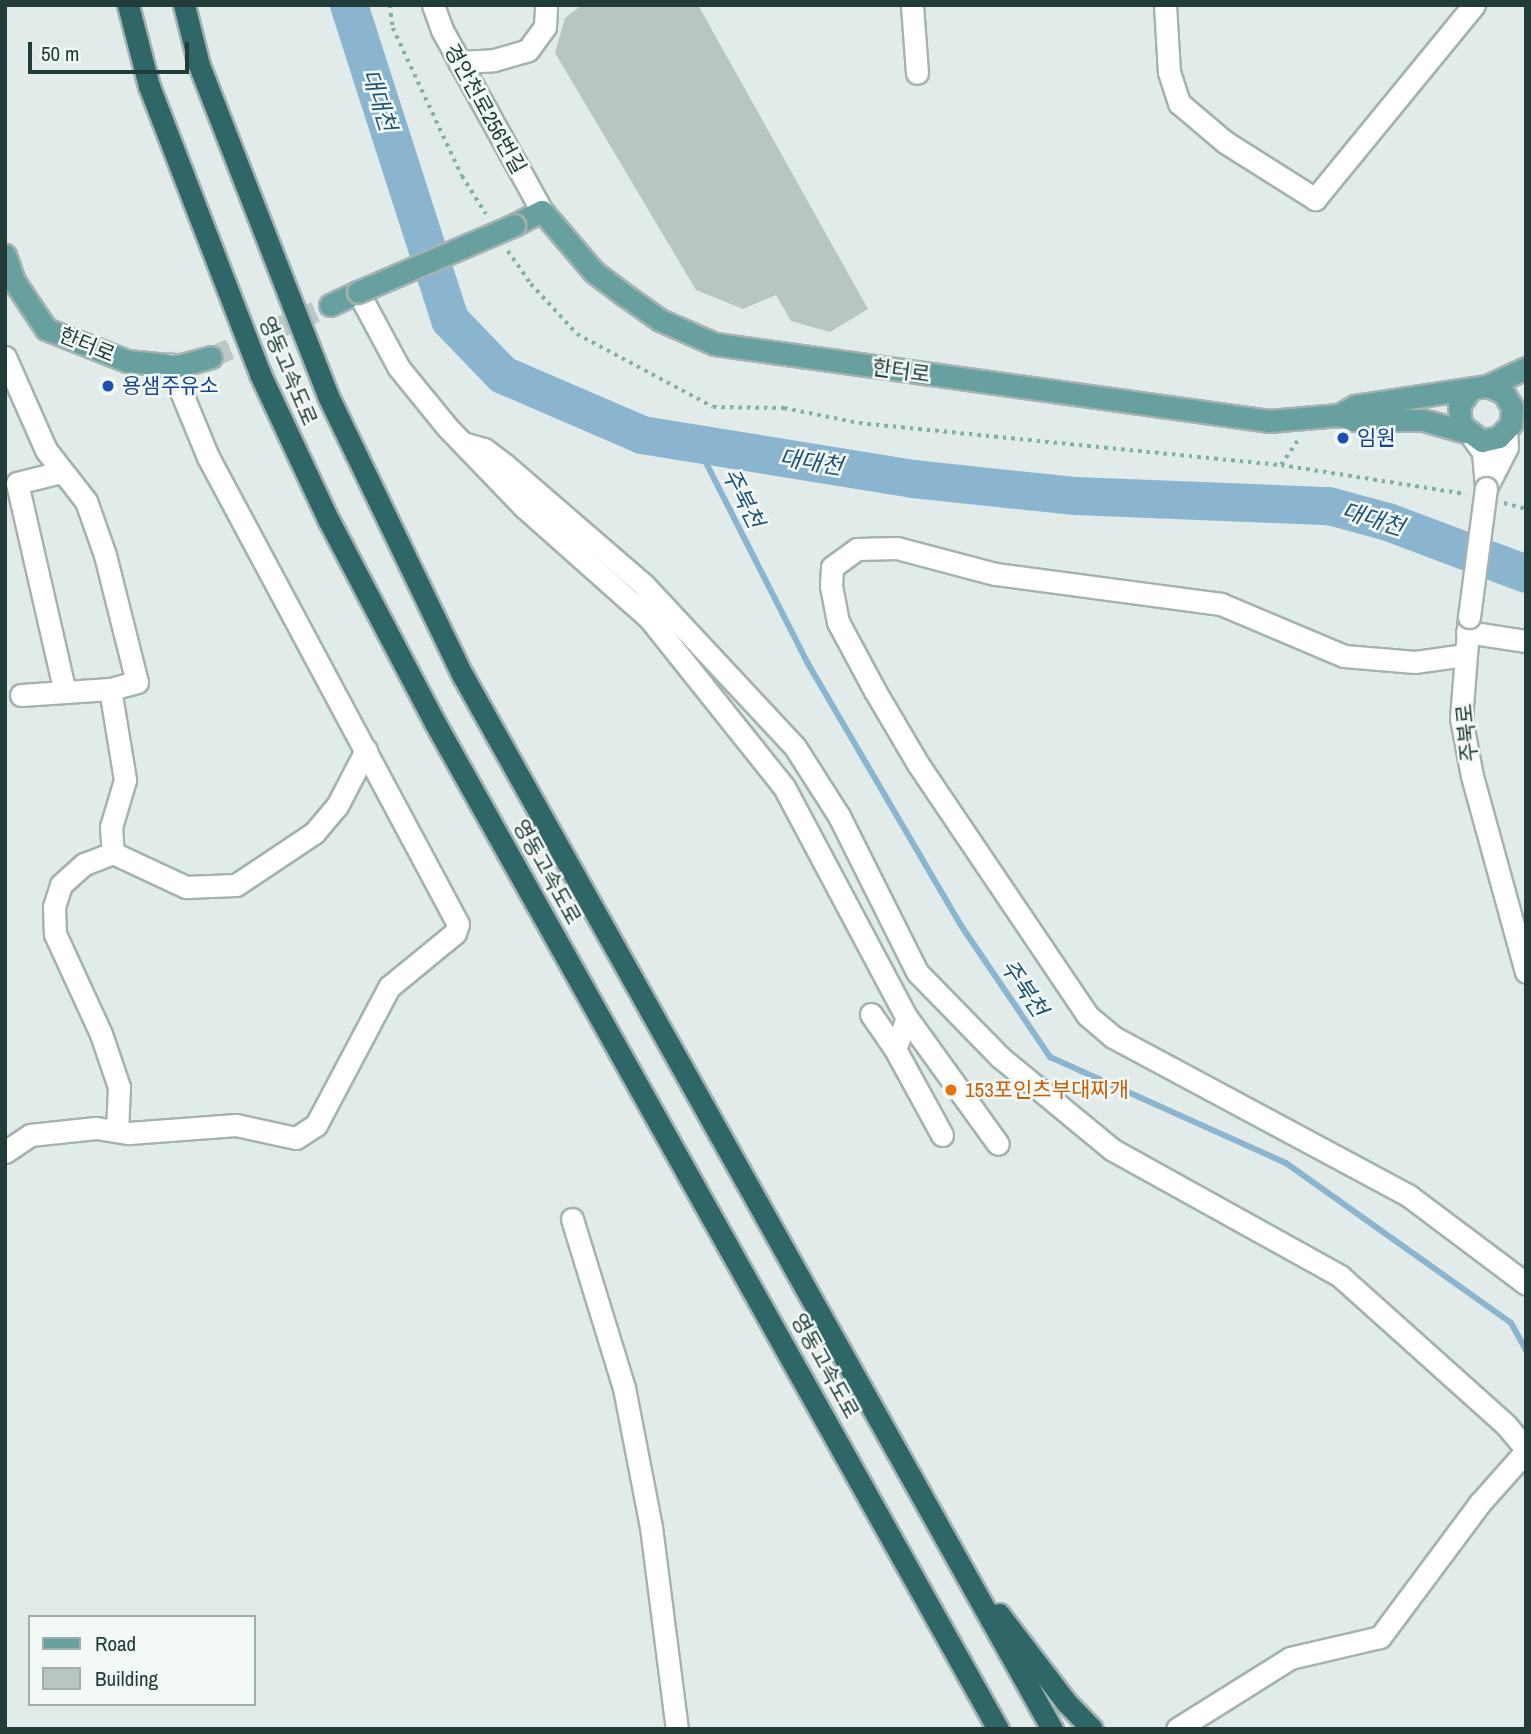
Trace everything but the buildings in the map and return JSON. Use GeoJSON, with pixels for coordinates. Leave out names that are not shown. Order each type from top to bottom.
{"type":"FeatureCollection","features":[{"type":"Feature","properties":{"kind":"highway","name":"영동고속도로"},"geometry":{"type":"LineString","coordinates":[[128,5],[149,86],[256,362],[329,522],[436,723],[998,1729]]}},
{"type":"Feature","properties":{"kind":"highway","name":"영동고속도로"},"geometry":{"type":"LineString","coordinates":[[184,5],[199,65],[328,396],[463,676],[779,1236],[944,1540],[1052,1729]]}},
{"type":"Feature","properties":{"kind":"highway"},"geometry":{"type":"LineString","coordinates":[[944,1540],[1066,1702],[1093,1729]]}},
{"type":"Feature","properties":{"kind":"main road"},"geometry":{"type":"LineString","coordinates":[[331,305],[542,211]]}},
{"type":"Feature","properties":{"kind":"main road","name":"한터로"},"geometry":{"type":"LineString","coordinates":[[542,211],[594,272],[660,320],[715,344],[1269,421],[1339,415],[1355,406],[1478,389],[1526,368]]}},
{"type":"Feature","properties":{"kind":"main road","name":"한터로"},"geometry":{"type":"LineString","coordinates":[[5,256],[14,281],[46,329],[127,361],[170,365],[211,357]]}},
{"type":"Feature","properties":{"kind":"main road"},"geometry":{"type":"LineString","coordinates":[[1510,425],[1509,399],[1478,389],[1459,407],[1470,435],[1491,440],[1510,425],[1526,401]]}},
{"type":"Feature","properties":{"kind":"main road","name":"한터로"},"geometry":{"type":"LineString","coordinates":[[1339,415],[1354,420],[1423,420],[1470,435]]}},
{"type":"Feature","properties":{"kind":"street","name":"경안천로256번길"},"geometry":{"type":"LineString","coordinates":[[433,5],[459,62],[542,211]]}},
{"type":"Feature","properties":{"kind":"street"},"geometry":{"type":"LineString","coordinates":[[459,62],[494,61],[528,50],[544,27],[546,5]]}},
{"type":"Feature","properties":{"kind":"street"},"geometry":{"type":"LineString","coordinates":[[912,5],[917,74]]}},
{"type":"Feature","properties":{"kind":"street"},"geometry":{"type":"LineString","coordinates":[[1165,5],[1169,72],[1179,103],[1225,142],[1315,200],[1474,5]]}},
{"type":"Feature","properties":{"kind":"street"},"geometry":{"type":"LineString","coordinates":[[358,292],[399,368],[463,443],[525,509],[649,618],[784,787],[907,1018],[998,1144]]}},
{"type":"Feature","properties":{"kind":"street"},"geometry":{"type":"LineString","coordinates":[[5,356],[46,450],[86,501],[137,682],[110,690],[20,695]]}},
{"type":"Feature","properties":{"kind":"street"},"geometry":{"type":"LineString","coordinates":[[5,1152],[30,1135],[48,1131],[117,1131],[236,1125],[296,1138],[316,1125],[388,987],[455,933],[453,908],[208,457],[170,365]]}},
{"type":"Feature","properties":{"kind":"street","name":"주북로"},"geometry":{"type":"LineString","coordinates":[[1486,488],[1507,447],[1510,425]]}},
{"type":"Feature","properties":{"kind":"street","name":"주북로"},"geometry":{"type":"LineString","coordinates":[[1470,435],[1483,452],[1486,488],[1468,624],[1461,718],[1469,764],[1526,972]]}},
{"type":"Feature","properties":{"kind":"street"},"geometry":{"type":"LineString","coordinates":[[463,443],[484,449],[504,464],[644,585],[795,747],[839,816],[917,972],[1000,1057],[1113,1150],[1340,1276],[1506,1425],[1526,1450],[1479,1504],[1380,1637],[1290,1658],[1177,1729]]}},
{"type":"Feature","properties":{"kind":"street"},"geometry":{"type":"LineString","coordinates":[[61,471],[17,483],[65,692]]}},
{"type":"Feature","properties":{"kind":"street"},"geometry":{"type":"LineString","coordinates":[[1465,655],[1415,662],[1344,656],[1222,604],[995,574],[897,548],[857,549],[832,567],[831,586],[838,622],[875,691],[918,764],[1087,1015],[1113,1037],[1409,1196],[1526,1284]]}},
{"type":"Feature","properties":{"kind":"street"},"geometry":{"type":"LineString","coordinates":[[1468,624],[1526,641]]}},
{"type":"Feature","properties":{"kind":"street"},"geometry":{"type":"LineString","coordinates":[[110,690],[125,780],[111,827],[113,853]]}},
{"type":"Feature","properties":{"kind":"street"},"geometry":{"type":"LineString","coordinates":[[117,1131],[119,1087],[101,1034],[55,934],[54,907],[61,886],[84,864],[113,853],[186,887],[236,886],[314,834],[337,806],[366,750]]}},
{"type":"Feature","properties":{"kind":"street"},"geometry":{"type":"LineString","coordinates":[[871,1014],[895,1049],[942,1135]]}},
{"type":"Feature","properties":{"kind":"street"},"geometry":{"type":"LineString","coordinates":[[895,1049],[907,1018]]}},
{"type":"Feature","properties":{"kind":"street"},"geometry":{"type":"LineString","coordinates":[[572,1219],[625,1388],[651,1527],[677,1729]]}},
{"type":"Feature","properties":{"kind":"path"},"geometry":{"type":"LineString","coordinates":[[1281,465],[1298,441],[1306,419]]}},
{"type":"Feature","properties":{"kind":"waterway","name":"대대천"},"geometry":{"type":"LineString","coordinates":[[349,5],[450,320],[503,375],[642,435],[913,479],[1076,496],[1329,506],[1388,522],[1526,574]]}},
{"type":"Feature","properties":{"kind":"waterway","name":"주북천"},"geometry":{"type":"LineString","coordinates":[[696,443],[807,662],[960,924],[1050,1057],[1286,1163],[1511,1323],[1526,1350]]}},
{"type":"Feature","properties":{"kind":"tunnel"},"geometry":{"type":"LineString","coordinates":[[211,357],[330,305]]}},
{"type":"Feature","properties":{"kind":"place","name":"용샘주유소"},"geometry":{"type":"Point","coordinates":[108,386]}},
{"type":"Feature","properties":{"kind":"place","name":"임원"},"geometry":{"type":"Point","coordinates":[1343,438]}},
{"type":"Feature","properties":{"kind":"place","name":"153포인츠부대찌개"},"geometry":{"type":"Point","coordinates":[951,1090]}}]}
